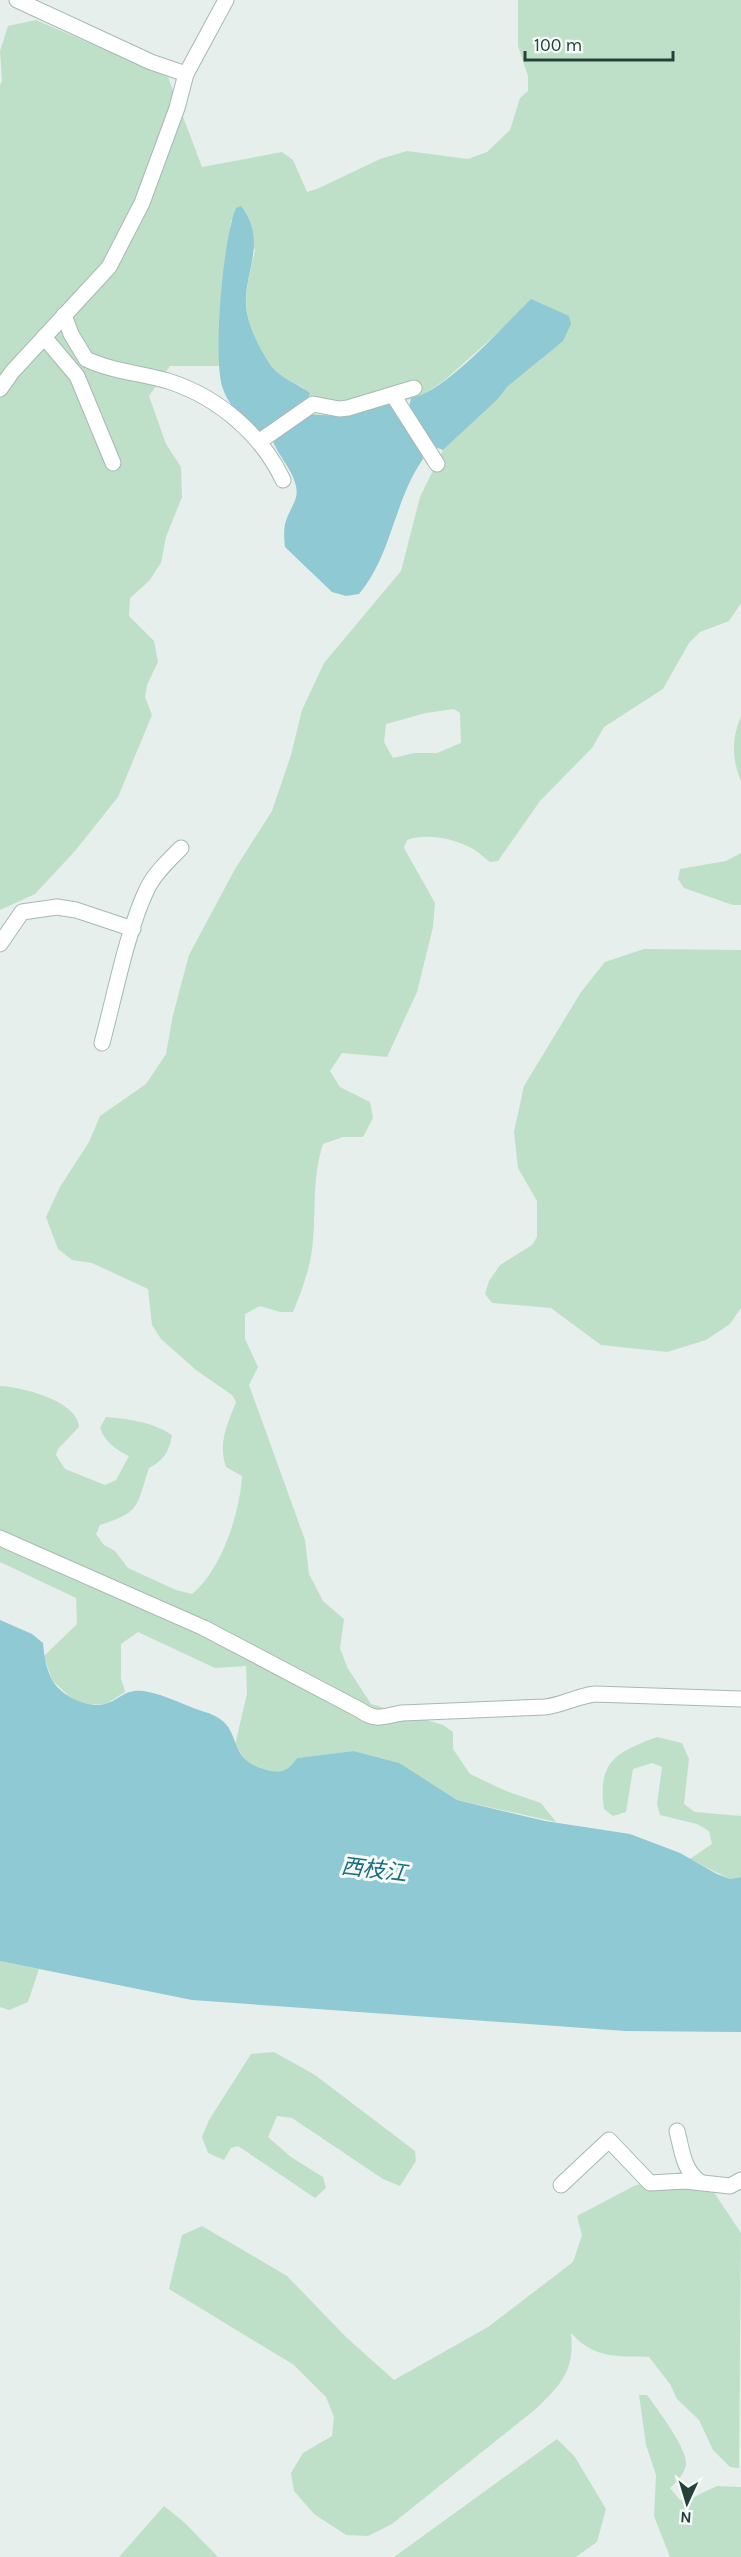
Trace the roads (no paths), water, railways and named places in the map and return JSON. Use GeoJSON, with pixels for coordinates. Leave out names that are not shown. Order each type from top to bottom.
{"type":"FeatureCollection","features":[{"type":"Feature","properties":{"kind":"street"},"geometry":{"type":"LineString","coordinates":[[17,0],[151,62],[186,74]]}},
{"type":"Feature","properties":{"kind":"street"},"geometry":{"type":"LineString","coordinates":[[0,389],[44,337],[109,267],[142,203],[177,108],[186,74],[226,0]]}},
{"type":"Feature","properties":{"kind":"street"},"geometry":{"type":"LineString","coordinates":[[64,315],[71,334],[86,359],[188,389],[213,402],[260,441],[273,459],[283,480]]}},
{"type":"Feature","properties":{"kind":"street"},"geometry":{"type":"LineString","coordinates":[[44,337],[77,376],[113,463]]}},
{"type":"Feature","properties":{"kind":"street"},"geometry":{"type":"LineString","coordinates":[[260,441],[313,404],[339,409],[414,388]]}},
{"type":"Feature","properties":{"kind":"street"},"geometry":{"type":"LineString","coordinates":[[393,395],[437,464]]}},
{"type":"Feature","properties":{"kind":"street"},"geometry":{"type":"LineString","coordinates":[[102,1042],[133,929],[149,886],[164,865],[181,848]]}},
{"type":"Feature","properties":{"kind":"street"},"geometry":{"type":"LineString","coordinates":[[0,944],[22,912],[57,907],[76,910],[133,929]]}},
{"type":"Feature","properties":{"kind":"street"},"geometry":{"type":"LineString","coordinates":[[0,1538],[204,1628],[370,1717],[382,1718],[402,1713],[545,1707],[563,1705],[578,1696],[595,1694],[741,1699]]}},
{"type":"Feature","properties":{"kind":"street"},"geometry":{"type":"LineString","coordinates":[[677,2131],[687,2168],[700,2182]]}},
{"type":"Feature","properties":{"kind":"street"},"geometry":{"type":"LineString","coordinates":[[561,2185],[609,2140],[650,2183],[700,2182],[730,2186],[741,2180]]}},
{"type":"Feature","properties":{"kind":"water"},"geometry":{"type":"Polygon","coordinates":[[[241,206],[249,220],[253,234],[254,247],[246,299],[251,327],[260,349],[272,367],[280,375],[310,393],[308,399],[261,431],[254,430],[231,404],[224,393],[219,370],[219,324],[223,269],[231,223],[236,208],[241,206]]]}},
{"type":"Feature","properties":{"kind":"water"},"geometry":{"type":"Polygon","coordinates":[[[531,299],[569,316],[571,324],[563,341],[507,387],[498,399],[443,450],[435,447],[409,407],[411,398],[441,384],[457,371],[531,299]]]}},
{"type":"Feature","properties":{"kind":"water"},"geometry":{"type":"Polygon","coordinates":[[[380,404],[391,404],[421,450],[423,459],[405,492],[386,545],[370,579],[359,594],[346,596],[332,592],[285,547],[285,525],[297,491],[291,473],[272,439],[307,414],[338,416],[380,404]]]}},
{"type":"Feature","properties":{"kind":"water","name":"西枝江"},"geometry":{"type":"Polygon","coordinates":[[[0,1620],[32,1634],[43,1643],[51,1678],[67,1695],[82,1702],[98,1705],[137,1691],[167,1697],[220,1719],[227,1725],[240,1753],[254,1766],[277,1772],[291,1766],[297,1758],[353,1751],[399,1763],[457,1800],[545,1821],[630,1834],[680,1853],[717,1874],[730,1879],[741,1877],[741,2032],[625,2031],[192,2000],[0,1961],[0,1620]]]}}]}
